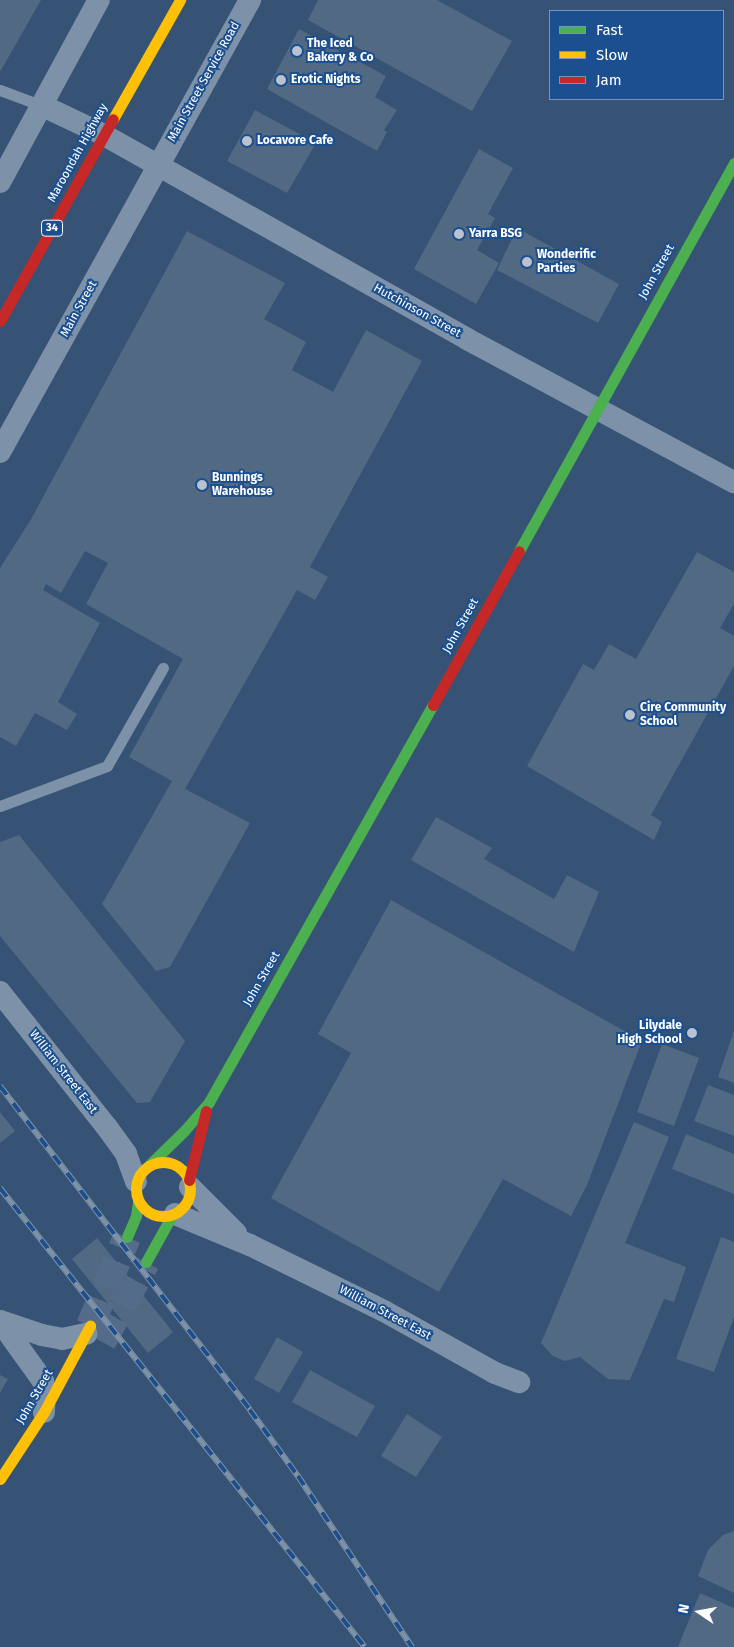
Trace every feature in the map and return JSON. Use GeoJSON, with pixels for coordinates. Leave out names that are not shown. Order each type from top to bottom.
{"type":"FeatureCollection","features":[{"type":"Feature","properties":{"kind":"main road","name":"Maroondah Highway"},"geometry":{"type":"LineString","coordinates":[[0,321],[180,0]]}},
{"type":"Feature","properties":{"kind":"main road","name":"John Street"},"geometry":{"type":"LineString","coordinates":[[140,1183],[209,1102],[362,832],[734,163]]}},
{"type":"Feature","properties":{"kind":"main road","name":"John Street"},"geometry":{"type":"LineString","coordinates":[[173,1215],[186,1204],[195,1150],[209,1102]]}},
{"type":"Feature","properties":{"kind":"main road"},"geometry":{"type":"LineString","coordinates":[[127,1237],[136,1216],[140,1183],[152,1164],[168,1162],[180,1168],[189,1183]]}},
{"type":"Feature","properties":{"kind":"main road"},"geometry":{"type":"LineString","coordinates":[[140,1183],[149,1213],[156,1216],[173,1215]]}},
{"type":"Feature","properties":{"kind":"main road"},"geometry":{"type":"LineString","coordinates":[[146,1262],[173,1215]]}},
{"type":"Feature","properties":{"kind":"main road","name":"John Street"},"geometry":{"type":"LineString","coordinates":[[0,1479],[44,1412],[88,1330]]}},
{"type":"Feature","properties":{"kind":"main road"},"geometry":{"type":"LineString","coordinates":[[44,1412],[69,1392]]}},
{"type":"Feature","properties":{"kind":"street"},"geometry":{"type":"LineString","coordinates":[[0,182],[99,0]]}},
{"type":"Feature","properties":{"kind":"street","name":"Main Street Service Road"},"geometry":{"type":"LineString","coordinates":[[157,165],[250,0]]}},
{"type":"Feature","properties":{"kind":"street"},"geometry":{"type":"LineString","coordinates":[[43,106],[104,136]]}},
{"type":"Feature","properties":{"kind":"street","name":"Hutchinson Street"},"geometry":{"type":"LineString","coordinates":[[104,136],[597,410],[734,482]]}},
{"type":"Feature","properties":{"kind":"street","name":"Main Street"},"geometry":{"type":"LineString","coordinates":[[0,452],[157,165]]}},
{"type":"Feature","properties":{"kind":"street","name":"William Street East"},"geometry":{"type":"LineString","coordinates":[[0,992],[106,1126],[126,1154],[140,1183]]}},
{"type":"Feature","properties":{"kind":"street","name":"William Street East"},"geometry":{"type":"LineString","coordinates":[[189,1183],[219,1218],[250,1245]]}},
{"type":"Feature","properties":{"kind":"street","name":"William Street East"},"geometry":{"type":"LineString","coordinates":[[173,1215],[250,1245],[384,1311],[495,1373],[519,1382]]}},
{"type":"Feature","properties":{"kind":"street"},"geometry":{"type":"LineString","coordinates":[[0,1321],[42,1336],[62,1339],[88,1330]]}},
{"type":"Feature","properties":{"kind":"street"},"geometry":{"type":"LineString","coordinates":[[0,1321],[43,1380],[45,1392],[44,1412]]}},
{"type":"Feature","properties":{"kind":"lane"},"geometry":{"type":"LineString","coordinates":[[0,90],[43,106]]}},
{"type":"Feature","properties":{"kind":"lane"},"geometry":{"type":"LineString","coordinates":[[0,806],[108,766],[163,668]]}},
{"type":"Feature","properties":{"kind":"building"},"geometry":{"type":"Polygon","coordinates":[[[0,0],[41,0],[0,72],[0,0]]]}},
{"type":"Feature","properties":{"kind":"building"},"geometry":{"type":"Polygon","coordinates":[[[318,0],[437,0],[512,41],[472,111],[308,20],[318,0]]]}},
{"type":"Feature","properties":{"kind":"building"},"geometry":{"type":"Polygon","coordinates":[[[299,29],[386,76],[375,97],[397,110],[384,130],[387,132],[377,151],[267,89],[299,29]]]}},
{"type":"Feature","properties":{"kind":"building"},"geometry":{"type":"Polygon","coordinates":[[[255,110],[316,143],[287,193],[227,161],[255,110]]]}},
{"type":"Feature","properties":{"kind":"building","name":"Yarra BSG"},"geometry":{"type":"Polygon","coordinates":[[[479,149],[513,168],[488,214],[495,218],[477,250],[499,263],[476,304],[414,269],[479,149]]]}},
{"type":"Feature","properties":{"kind":"building"},"geometry":{"type":"Polygon","coordinates":[[[517,228],[619,284],[598,323],[497,270],[517,228]]]}},
{"type":"Feature","properties":{"kind":"building","name":"Bunnings Warehouse"},"geometry":{"type":"Polygon","coordinates":[[[187,231],[285,283],[264,319],[306,342],[292,370],[333,392],[366,330],[422,361],[310,567],[328,577],[315,600],[297,590],[185,789],[250,823],[170,967],[156,971],[102,904],[172,781],[129,757],[183,659],[86,604],[108,563],[85,551],[61,593],[46,584],[43,590],[100,623],[58,702],[77,714],[67,730],[35,713],[16,746],[0,737],[0,568],[30,521],[187,231]]]}},
{"type":"Feature","properties":{"kind":"building"},"geometry":{"type":"Polygon","coordinates":[[[697,552],[734,572],[734,604],[720,628],[734,636],[734,666],[651,815],[662,822],[654,840],[527,766],[583,664],[594,670],[609,644],[636,659],[697,552]]]}},
{"type":"Feature","properties":{"kind":"building"},"geometry":{"type":"Polygon","coordinates":[[[436,817],[492,848],[484,859],[554,899],[567,875],[599,892],[574,952],[411,860],[436,817]]]}},
{"type":"Feature","properties":{"kind":"building"},"geometry":{"type":"Polygon","coordinates":[[[19,835],[185,1041],[150,1102],[137,1103],[0,936],[0,842],[19,835]]]}},
{"type":"Feature","properties":{"kind":"building"},"geometry":{"type":"Polygon","coordinates":[[[391,900],[642,1041],[587,1185],[571,1216],[503,1179],[439,1292],[271,1198],[351,1053],[318,1034],[391,900]]]}},
{"type":"Feature","properties":{"kind":"building"},"geometry":{"type":"Polygon","coordinates":[[[734,1031],[734,1083],[718,1077],[734,1031]]]}},
{"type":"Feature","properties":{"kind":"building"},"geometry":{"type":"Polygon","coordinates":[[[662,1044],[699,1058],[674,1126],[637,1112],[662,1044]]]}},
{"type":"Feature","properties":{"kind":"building"},"geometry":{"type":"Polygon","coordinates":[[[708,1085],[734,1095],[734,1136],[694,1121],[708,1085]]]}},
{"type":"Feature","properties":{"kind":"building"},"geometry":{"type":"Polygon","coordinates":[[[0,1112],[15,1131],[0,1143],[0,1112]]]}},
{"type":"Feature","properties":{"kind":"building"},"geometry":{"type":"Polygon","coordinates":[[[634,1122],[669,1137],[625,1243],[686,1267],[674,1302],[664,1299],[630,1380],[608,1379],[580,1357],[565,1361],[553,1356],[541,1343],[634,1122]]]}},
{"type":"Feature","properties":{"kind":"building"},"geometry":{"type":"Polygon","coordinates":[[[686,1134],[734,1154],[734,1194],[672,1169],[686,1134]]]}},
{"type":"Feature","properties":{"kind":"building"},"geometry":{"type":"Polygon","coordinates":[[[721,1237],[734,1242],[734,1317],[714,1372],[676,1359],[721,1237]]]}},
{"type":"Feature","properties":{"kind":"building"},"geometry":{"type":"Polygon","coordinates":[[[97,1238],[173,1332],[148,1353],[72,1259],[97,1238]]]}},
{"type":"Feature","properties":{"kind":"building"},"geometry":{"type":"Polygon","coordinates":[[[277,1337],[303,1352],[279,1393],[254,1379],[277,1337]]]}},
{"type":"Feature","properties":{"kind":"building"},"geometry":{"type":"Polygon","coordinates":[[[310,1370],[375,1406],[357,1437],[292,1402],[310,1370]]]}},
{"type":"Feature","properties":{"kind":"building"},"geometry":{"type":"Polygon","coordinates":[[[0,1375],[8,1379],[0,1393],[0,1375]]]}},
{"type":"Feature","properties":{"kind":"building"},"geometry":{"type":"Polygon","coordinates":[[[407,1414],[442,1437],[416,1477],[381,1456],[407,1414]]]}},
{"type":"Feature","properties":{"kind":"building"},"geometry":{"type":"Polygon","coordinates":[[[734,1531],[734,1593],[698,1576],[708,1550],[723,1535],[734,1531]]]}},
{"type":"Feature","properties":{"kind":"building"},"geometry":{"type":"Polygon","coordinates":[[[700,1593],[734,1608],[734,1647],[678,1647],[700,1593]]]}},
{"type":"Feature","properties":{"kind":"tunnel"},"geometry":{"type":"LineString","coordinates":[[90,1326],[127,1237]]}},
{"type":"Feature","properties":{"kind":"tunnel"},"geometry":{"type":"LineString","coordinates":[[102,1342],[146,1262]]}},
{"type":"Feature","properties":{"kind":"railway"},"geometry":{"type":"LineString","coordinates":[[0,1086],[250,1410],[298,1476],[412,1647]]}},
{"type":"Feature","properties":{"kind":"railway"},"geometry":{"type":"LineString","coordinates":[[0,1188],[365,1647]]}},
{"type":"Feature","properties":{"kind":"traffic: fast"},"geometry":{"type":"LineString","coordinates":[[519,551],[734,163]]}},
{"type":"Feature","properties":{"kind":"traffic: fast"},"geometry":{"type":"LineString","coordinates":[[146,1168],[184,1131],[209,1102],[433,705]]}},
{"type":"Feature","properties":{"kind":"traffic: fast"},"geometry":{"type":"LineString","coordinates":[[127,1237],[136,1216],[138,1201]]}},
{"type":"Feature","properties":{"kind":"traffic: fast"},"geometry":{"type":"LineString","coordinates":[[146,1262],[172,1215]]}},
{"type":"Feature","properties":{"kind":"traffic: slow"},"geometry":{"type":"LineString","coordinates":[[113,119],[180,0]]}},
{"type":"Feature","properties":{"kind":"traffic: slow"},"geometry":{"type":"LineString","coordinates":[[158,1162],[168,1162],[178,1166],[186,1174],[190,1189],[186,1204],[178,1212],[168,1216],[158,1216],[148,1212],[140,1204],[136,1194],[136,1184],[140,1174],[148,1166],[158,1162]]}},
{"type":"Feature","properties":{"kind":"traffic: slow"},"geometry":{"type":"LineString","coordinates":[[0,1479],[44,1412],[90,1326]]}},
{"type":"Feature","properties":{"kind":"traffic: jam"},"geometry":{"type":"LineString","coordinates":[[0,321],[113,119]]}},
{"type":"Feature","properties":{"kind":"traffic: jam"},"geometry":{"type":"LineString","coordinates":[[433,705],[519,551]]}},
{"type":"Feature","properties":{"kind":"traffic: jam"},"geometry":{"type":"LineString","coordinates":[[189,1180],[206,1111]]}},
{"type":"Feature","properties":{"kind":"place","name":"The Iced Bakery & Co"},"geometry":{"type":"Point","coordinates":[297,51]}},
{"type":"Feature","properties":{"kind":"place","name":"Erotic Nights"},"geometry":{"type":"Point","coordinates":[281,80]}},
{"type":"Feature","properties":{"kind":"place","name":"Locavore Cafe"},"geometry":{"type":"Point","coordinates":[247,141]}},
{"type":"Feature","properties":{"kind":"place","name":"Yarra BSG"},"geometry":{"type":"Point","coordinates":[459,234]}},
{"type":"Feature","properties":{"kind":"place","name":"Wonderific Parties"},"geometry":{"type":"Point","coordinates":[527,262]}},
{"type":"Feature","properties":{"kind":"place","name":"Bunnings Warehouse"},"geometry":{"type":"Point","coordinates":[202,485]}},
{"type":"Feature","properties":{"kind":"place","name":"Cire Community School"},"geometry":{"type":"Point","coordinates":[630,715]}},
{"type":"Feature","properties":{"kind":"place","name":"Lilydale High School"},"geometry":{"type":"Point","coordinates":[692,1033]}}]}
